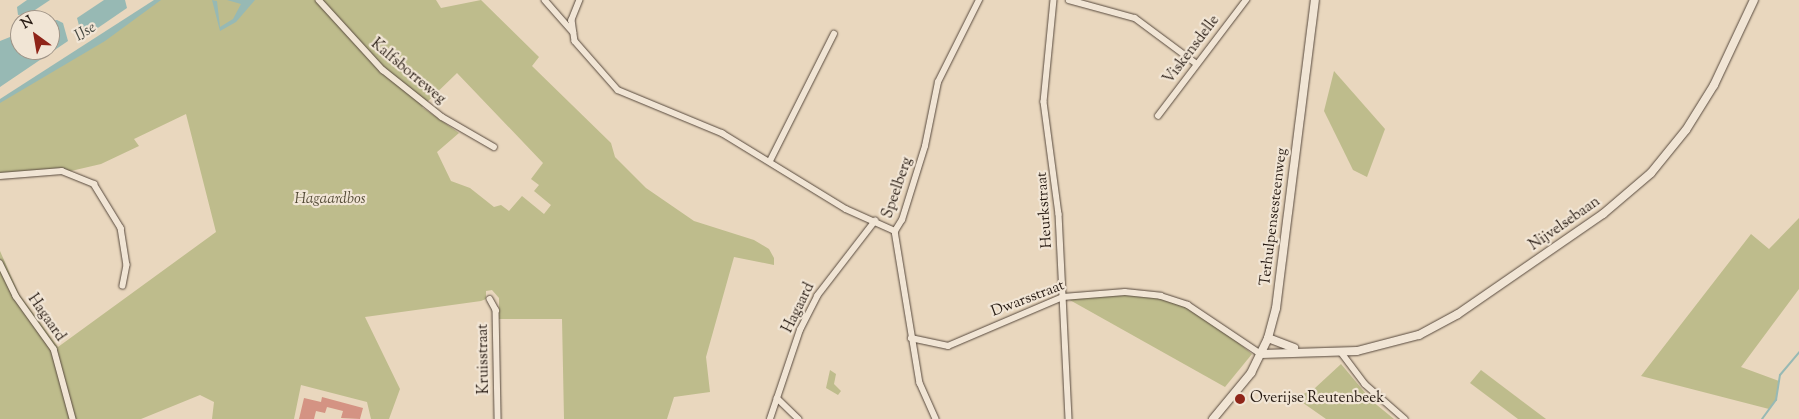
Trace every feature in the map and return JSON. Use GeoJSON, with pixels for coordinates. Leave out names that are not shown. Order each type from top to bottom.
{"type":"FeatureCollection","features":[{"type":"Feature","properties":{"kind":"main road","name":"Terhulpensesteenweg"},"geometry":{"type":"LineString","coordinates":[[1213,419],[1243,384],[1261,354],[1268,338],[1276,308],[1315,0]]}},
{"type":"Feature","properties":{"kind":"main road","name":"Nijvelsebaan"},"geometry":{"type":"LineString","coordinates":[[1261,354],[1302,350],[1341,352],[1392,344],[1444,323],[1627,195],[1671,150],[1702,106],[1754,0]]}},
{"type":"Feature","properties":{"kind":"main road","name":"Nijvelsebaan"},"geometry":{"type":"LineString","coordinates":[[1268,338],[1302,350]]}},
{"type":"Feature","properties":{"kind":"street","name":"Kalfsborreweg"},"geometry":{"type":"LineString","coordinates":[[319,0],[383,70],[442,117],[494,147]]}},
{"type":"Feature","properties":{"kind":"street"},"geometry":{"type":"LineString","coordinates":[[545,0],[573,32],[592,65],[627,96],[722,133],[846,209],[895,231]]}},
{"type":"Feature","properties":{"kind":"street"},"geometry":{"type":"LineString","coordinates":[[573,32],[573,16],[580,0]]}},
{"type":"Feature","properties":{"kind":"street","name":"Speelberg"},"geometry":{"type":"LineString","coordinates":[[936,419],[923,396],[911,338],[895,231],[902,220],[925,146],[938,82],[979,0]]}},
{"type":"Feature","properties":{"kind":"street","name":"Heurkstraat"},"geometry":{"type":"LineString","coordinates":[[1054,0],[1044,102],[1054,162],[1069,419]]}},
{"type":"Feature","properties":{"kind":"street"},"geometry":{"type":"LineString","coordinates":[[1069,0],[1135,18],[1197,64]]}},
{"type":"Feature","properties":{"kind":"street","name":"Viskensdelle"},"geometry":{"type":"LineString","coordinates":[[1158,116],[1246,0]]}},
{"type":"Feature","properties":{"kind":"street"},"geometry":{"type":"LineString","coordinates":[[770,161],[834,34]]}},
{"type":"Feature","properties":{"kind":"street"},"geometry":{"type":"LineString","coordinates":[[0,176],[62,171],[94,184],[122,228],[126,252],[123,286]]}},
{"type":"Feature","properties":{"kind":"street","name":"Hagaard"},"geometry":{"type":"LineString","coordinates":[[770,419],[800,330],[817,296],[875,221]]}},
{"type":"Feature","properties":{"kind":"street","name":"Hagaard"},"geometry":{"type":"LineString","coordinates":[[0,263],[16,296],[54,349],[73,419]]}},
{"type":"Feature","properties":{"kind":"street","name":"Dwarsstraat"},"geometry":{"type":"LineString","coordinates":[[911,338],[941,346],[954,344],[1063,297],[1125,292],[1171,298],[1206,316],[1261,354]]}},
{"type":"Feature","properties":{"kind":"street","name":"Kruisstraat"},"geometry":{"type":"LineString","coordinates":[[490,299],[496,310],[498,419]]}},
{"type":"Feature","properties":{"kind":"street"},"geometry":{"type":"LineString","coordinates":[[1341,352],[1365,384],[1405,419]]}},
{"type":"Feature","properties":{"kind":"street"},"geometry":{"type":"LineString","coordinates":[[777,398],[799,419]]}},
{"type":"Feature","properties":{"kind":"green space","name":"Hagaardbos"},"geometry":{"type":"Polygon","coordinates":[[[158,0],[436,0],[441,8],[481,0],[539,57],[532,66],[611,143],[615,157],[646,188],[694,221],[754,240],[769,249],[774,258],[774,265],[734,257],[706,357],[710,392],[674,397],[667,419],[564,419],[562,319],[499,319],[499,298],[492,290],[486,291],[486,299],[481,301],[365,317],[400,389],[389,419],[371,419],[367,402],[301,385],[294,419],[212,419],[214,402],[200,395],[141,419],[0,419],[0,251],[19,294],[58,347],[216,232],[186,114],[134,139],[139,146],[101,164],[58,174],[0,178],[0,100],[158,0]],[[457,73],[422,107],[459,133],[437,152],[451,181],[470,188],[494,207],[501,205],[509,211],[522,196],[544,214],[551,205],[534,191],[539,185],[531,179],[543,163],[457,73]]]}},
{"type":"Feature","properties":{"kind":"green space"},"geometry":{"type":"Polygon","coordinates":[[[1334,71],[1385,129],[1367,177],[1353,170],[1324,111],[1334,71]]]}},
{"type":"Feature","properties":{"kind":"green space"},"geometry":{"type":"Polygon","coordinates":[[[1799,218],[1799,289],[1741,367],[1779,381],[1776,400],[1769,409],[1641,376],[1751,234],[1769,249],[1799,218]]]}},
{"type":"Feature","properties":{"kind":"green space"},"geometry":{"type":"Polygon","coordinates":[[[1102,294],[1153,296],[1178,303],[1217,325],[1252,354],[1225,387],[1068,299],[1102,294]]]}},
{"type":"Feature","properties":{"kind":"green space"},"geometry":{"type":"Polygon","coordinates":[[[1341,364],[1372,401],[1394,419],[1326,419],[1296,398],[1315,388],[1341,364]]]}},
{"type":"Feature","properties":{"kind":"green space"},"geometry":{"type":"Polygon","coordinates":[[[830,370],[836,374],[834,384],[841,391],[838,395],[826,388],[830,370]]]}},
{"type":"Feature","properties":{"kind":"green space"},"geometry":{"type":"Polygon","coordinates":[[[1481,370],[1546,419],[1518,419],[1470,383],[1481,370]]]}},
{"type":"Feature","properties":{"kind":"water"},"geometry":{"type":"Polygon","coordinates":[[[27,0],[50,0],[35,10],[17,10],[17,7],[27,0]]]}},
{"type":"Feature","properties":{"kind":"water","name":"IJse"},"geometry":{"type":"Polygon","coordinates":[[[104,0],[125,0],[127,8],[89,34],[81,33],[77,18],[104,0]]]}},
{"type":"Feature","properties":{"kind":"water"},"geometry":{"type":"Polygon","coordinates":[[[154,0],[161,0],[105,41],[0,103],[0,99],[154,0]]]}},
{"type":"Feature","properties":{"kind":"water"},"geometry":{"type":"Polygon","coordinates":[[[212,0],[217,1],[220,27],[233,19],[241,4],[227,0],[255,0],[236,22],[220,31],[212,0]]]}},
{"type":"Feature","properties":{"kind":"water"},"geometry":{"type":"Polygon","coordinates":[[[60,22],[63,23],[68,41],[60,46],[60,22]]]}},
{"type":"Feature","properties":{"kind":"water"},"geometry":{"type":"Polygon","coordinates":[[[10,37],[10,60],[40,60],[0,87],[0,41],[10,37]]]}},
{"type":"Feature","properties":{"kind":"building"},"geometry":{"type":"Polygon","coordinates":[[[322,397],[363,408],[360,419],[341,418],[343,411],[327,407],[325,413],[316,411],[314,419],[299,419],[304,398],[321,402],[322,397]]]}},
{"type":"Feature","properties":{"kind":"waterway"},"geometry":{"type":"LineString","coordinates":[[1762,419],[1776,400],[1780,375],[1799,352]]}},
{"type":"Feature","properties":{"kind":"place","name":"Overijse Reutenbeek"},"geometry":{"type":"Point","coordinates":[1240,399]}}]}
